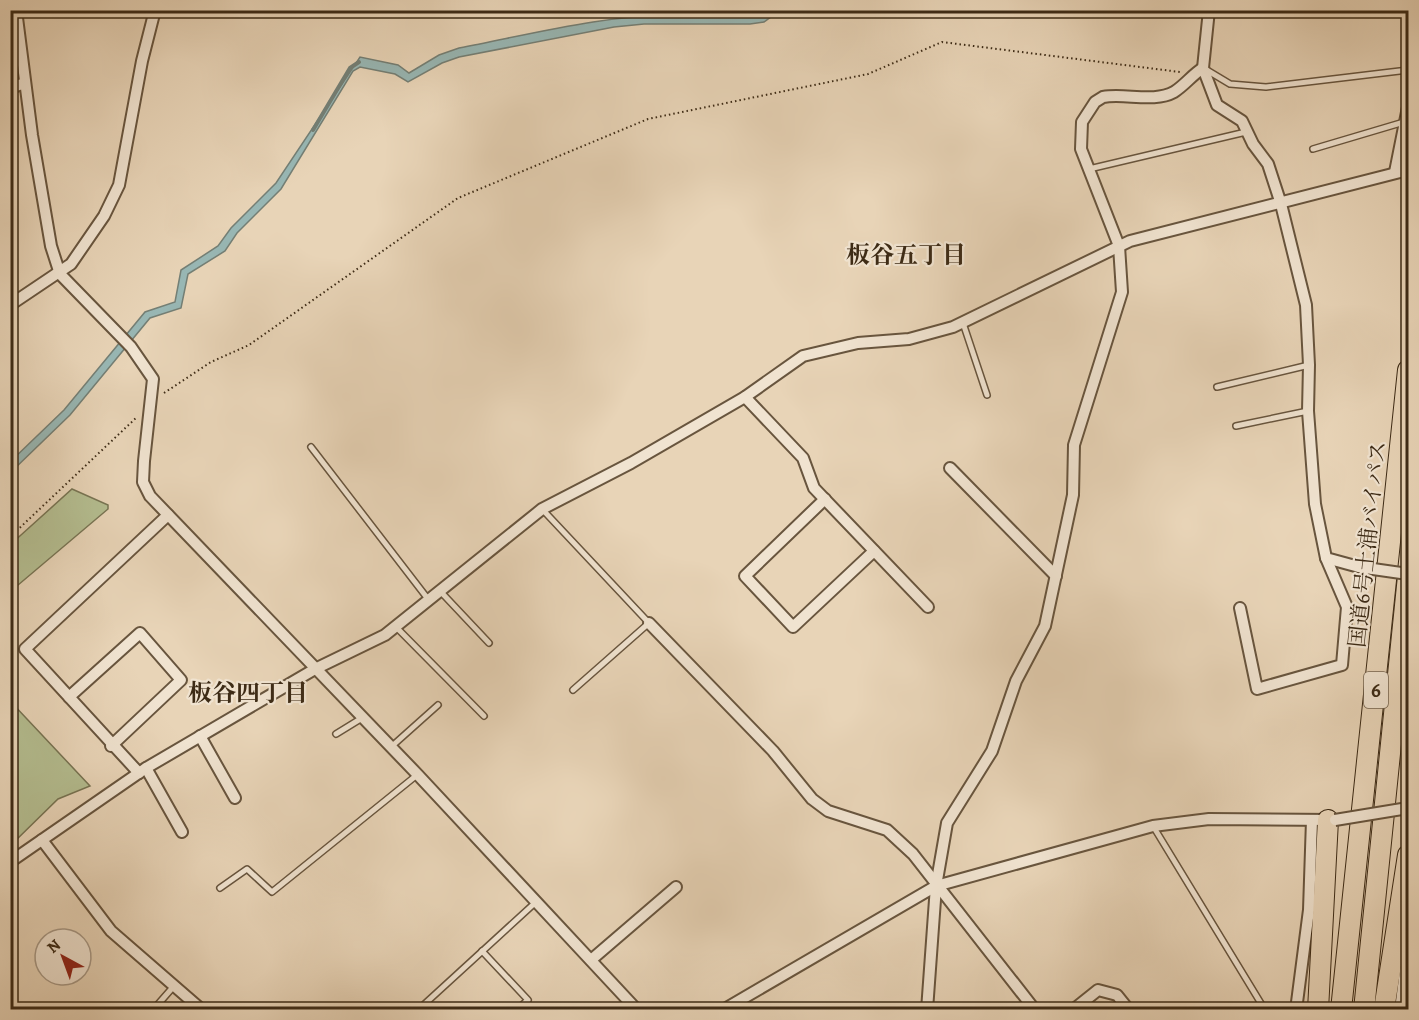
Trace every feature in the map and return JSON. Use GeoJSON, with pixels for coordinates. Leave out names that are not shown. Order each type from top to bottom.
{"type":"FeatureCollection","features":[{"type":"Feature","properties":{"kind":"highway","name":"国道6号土浦バイパス"},"geometry":{"type":"LineString","coordinates":[[1341,1010],[1408,370]]}},
{"type":"Feature","properties":{"kind":"highway","name":"国道6号土浦バイパス"},"geometry":{"type":"LineString","coordinates":[[1364,1010],[1408,575]]}},
{"type":"Feature","properties":{"kind":"highway"},"geometry":{"type":"LineString","coordinates":[[1318,1010],[1325,820]]}},
{"type":"Feature","properties":{"kind":"highway"},"geometry":{"type":"LineString","coordinates":[[1384,1010],[1408,855]]}},
{"type":"Feature","properties":{"kind":"street"},"geometry":{"type":"LineString","coordinates":[[16,10],[25,83],[51,246],[60,273],[131,346],[153,379],[143,482],[150,496],[418,775],[637,1010]]}},
{"type":"Feature","properties":{"kind":"street"},"geometry":{"type":"LineString","coordinates":[[10,305],[60,273],[85,247],[104,216],[119,185],[142,61],[155,10]]}},
{"type":"Feature","properties":{"kind":"street"},"geometry":{"type":"LineString","coordinates":[[1209,10],[1203,68],[1216,105],[1242,121],[1268,164],[1281,204],[1306,305],[1309,365],[1308,411],[1315,504],[1326,558],[1347,607],[1342,665],[1257,689],[1240,608]]}},
{"type":"Feature","properties":{"kind":"street"},"geometry":{"type":"LineString","coordinates":[[927,1010],[936,886],[947,823],[992,751],[1016,681],[1045,626],[1073,495],[1074,445],[1122,292],[1119,246],[1087,169],[1081,149],[1082,123],[1095,102],[1113,95],[1164,95],[1185,84],[1191,76],[1203,68]]}},
{"type":"Feature","properties":{"kind":"street"},"geometry":{"type":"LineString","coordinates":[[10,88],[25,83]]}},
{"type":"Feature","properties":{"kind":"street"},"geometry":{"type":"LineString","coordinates":[[10,862],[143,770],[315,669],[385,636],[438,590],[542,509],[631,462],[745,397],[803,356],[858,343],[909,339],[963,323],[1130,241],[1281,204],[1402,171],[1408,107]]}},
{"type":"Feature","properties":{"kind":"street"},"geometry":{"type":"LineString","coordinates":[[745,397],[803,458],[814,488],[928,607]]}},
{"type":"Feature","properties":{"kind":"street"},"geometry":{"type":"LineString","coordinates":[[950,468],[1056,576]]}},
{"type":"Feature","properties":{"kind":"street"},"geometry":{"type":"LineString","coordinates":[[825,499],[745,576],[792,627],[874,551]]}},
{"type":"Feature","properties":{"kind":"street"},"geometry":{"type":"LineString","coordinates":[[168,515],[25,649],[111,746],[143,770],[182,832]]}},
{"type":"Feature","properties":{"kind":"street"},"geometry":{"type":"LineString","coordinates":[[1326,558],[1359,567],[1408,575]]}},
{"type":"Feature","properties":{"kind":"street"},"geometry":{"type":"LineString","coordinates":[[649,623],[773,751],[812,799],[828,811],[887,830],[913,854],[1035,1010]]}},
{"type":"Feature","properties":{"kind":"street"},"geometry":{"type":"LineString","coordinates":[[69,697],[140,633],[181,680],[111,746]]}},
{"type":"Feature","properties":{"kind":"street"},"geometry":{"type":"LineString","coordinates":[[200,736],[235,798]]}},
{"type":"Feature","properties":{"kind":"street"},"geometry":{"type":"LineString","coordinates":[[723,1010],[936,886],[1153,826],[1209,819],[1325,820],[1408,808]]}},
{"type":"Feature","properties":{"kind":"street"},"geometry":{"type":"LineString","coordinates":[[1296,1010],[1309,910],[1325,820]]}},
{"type":"Feature","properties":{"kind":"street"},"geometry":{"type":"LineString","coordinates":[[42,840],[111,931],[201,1010]]}},
{"type":"Feature","properties":{"kind":"street"},"geometry":{"type":"LineString","coordinates":[[591,960],[676,887]]}},
{"type":"Feature","properties":{"kind":"street"},"geometry":{"type":"LineString","coordinates":[[1400,1010],[1408,947]]}},
{"type":"Feature","properties":{"kind":"street"},"geometry":{"type":"LineString","coordinates":[[1074,1010],[1098,990],[1118,995],[1128,1010]]}},
{"type":"Feature","properties":{"kind":"lane"},"geometry":{"type":"LineString","coordinates":[[1203,68],[1230,84],[1266,87],[1408,70]]}},
{"type":"Feature","properties":{"kind":"lane"},"geometry":{"type":"LineString","coordinates":[[1313,149],[1406,122]]}},
{"type":"Feature","properties":{"kind":"lane"},"geometry":{"type":"LineString","coordinates":[[1087,169],[1247,132]]}},
{"type":"Feature","properties":{"kind":"lane"},"geometry":{"type":"LineString","coordinates":[[963,323],[987,395]]}},
{"type":"Feature","properties":{"kind":"lane"},"geometry":{"type":"LineString","coordinates":[[1217,387],[1309,365]]}},
{"type":"Feature","properties":{"kind":"lane"},"geometry":{"type":"LineString","coordinates":[[1236,426],[1308,411]]}},
{"type":"Feature","properties":{"kind":"lane"},"geometry":{"type":"LineString","coordinates":[[311,447],[428,599]]}},
{"type":"Feature","properties":{"kind":"lane"},"geometry":{"type":"LineString","coordinates":[[542,509],[649,623],[573,690]]}},
{"type":"Feature","properties":{"kind":"lane"},"geometry":{"type":"LineString","coordinates":[[438,590],[489,644]]}},
{"type":"Feature","properties":{"kind":"lane"},"geometry":{"type":"LineString","coordinates":[[396,627],[484,717]]}},
{"type":"Feature","properties":{"kind":"lane"},"geometry":{"type":"LineString","coordinates":[[391,747],[438,705]]}},
{"type":"Feature","properties":{"kind":"lane"},"geometry":{"type":"LineString","coordinates":[[336,734],[362,718]]}},
{"type":"Feature","properties":{"kind":"lane"},"geometry":{"type":"LineString","coordinates":[[220,888],[247,869],[272,892],[418,775]]}},
{"type":"Feature","properties":{"kind":"lane"},"geometry":{"type":"LineString","coordinates":[[1153,826],[1265,1010]]}},
{"type":"Feature","properties":{"kind":"lane"},"geometry":{"type":"LineString","coordinates":[[418,1010],[536,902]]}},
{"type":"Feature","properties":{"kind":"lane"},"geometry":{"type":"LineString","coordinates":[[482,951],[528,1000],[516,1010]]}},
{"type":"Feature","properties":{"kind":"lane"},"geometry":{"type":"LineString","coordinates":[[153,1010],[174,986]]}},
{"type":"Feature","properties":{"kind":"path"},"geometry":{"type":"LineString","coordinates":[[10,537],[104,446],[151,405],[211,362],[249,345],[458,198],[648,120],[868,74],[942,42],[1173,70],[1191,76]]}},
{"type":"Feature","properties":{"kind":"green space"},"geometry":{"type":"Polygon","coordinates":[[[72,489],[108,505],[108,509],[11,591],[11,544],[72,489]]]}},
{"type":"Feature","properties":{"kind":"green space"},"geometry":{"type":"Polygon","coordinates":[[[11,702],[90,786],[58,799],[11,845],[11,702]]]}},
{"type":"Feature","properties":{"kind":"water"},"geometry":{"type":"Polygon","coordinates":[[[779,11],[764,22],[644,24],[614,27],[459,57],[442,63],[408,82],[395,74],[360,67],[353,71],[281,189],[237,233],[225,251],[188,274],[181,308],[150,318],[70,415],[11,472],[11,461],[64,410],[145,312],[175,302],[181,270],[218,246],[231,228],[276,183],[360,57],[398,65],[409,73],[439,55],[459,48],[597,21],[681,15],[739,17],[779,11]]]}},
{"type":"Feature","properties":{"kind":"waterway"},"geometry":{"type":"LineString","coordinates":[[313,130],[350,68],[359,62]]}},
{"type":"Feature","properties":{"kind":"district","name":"板谷五丁目"},"geometry":{"type":"Point","coordinates":[906,255]}},
{"type":"Feature","properties":{"kind":"district","name":"板谷四丁目"},"geometry":{"type":"Point","coordinates":[248,693]}}]}
